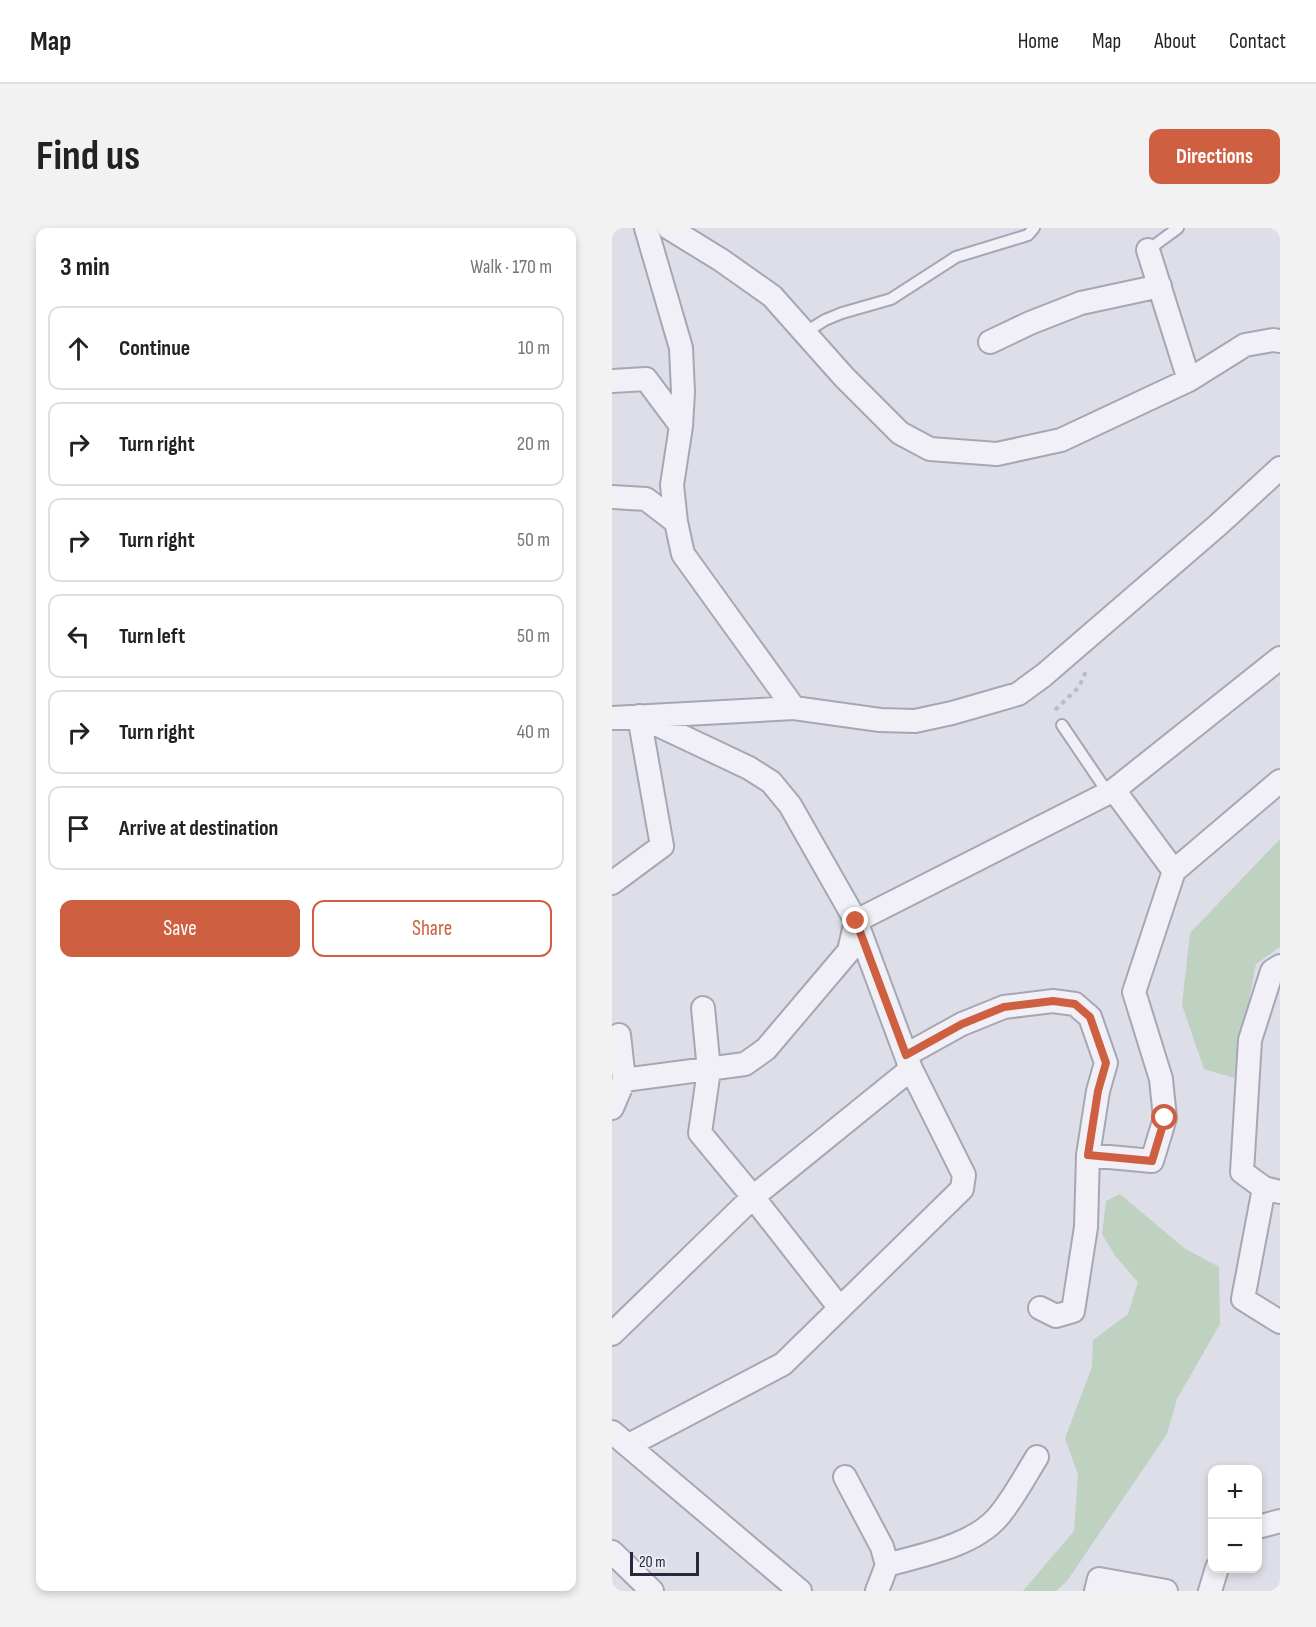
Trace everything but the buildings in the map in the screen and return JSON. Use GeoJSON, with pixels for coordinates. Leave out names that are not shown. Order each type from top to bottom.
{"type":"FeatureCollection","features":[{"type":"Feature","properties":{"kind":"street"},"geometry":{"type":"LineString","coordinates":[[646,228],[681,348],[683,392],[681,426],[672,485],[676,522],[683,554],[794,708]]}},
{"type":"Feature","properties":{"kind":"street"},"geometry":{"type":"LineString","coordinates":[[669,228],[721,260],[772,296],[844,377],[900,433],[930,449],[997,454],[1061,440],[1189,380],[1245,345],[1280,341]]}},
{"type":"Feature","properties":{"kind":"street"},"geometry":{"type":"LineString","coordinates":[[1148,250],[1189,380]]}},
{"type":"Feature","properties":{"kind":"street"},"geometry":{"type":"LineString","coordinates":[[990,342],[1081,303],[1161,286]]}},
{"type":"Feature","properties":{"kind":"street"},"geometry":{"type":"LineString","coordinates":[[612,381],[646,379],[681,426]]}},
{"type":"Feature","properties":{"kind":"street"},"geometry":{"type":"LineString","coordinates":[[612,718],[794,708],[880,720],[915,721],[1018,694],[1218,525],[1280,468]]}},
{"type":"Feature","properties":{"kind":"street"},"geometry":{"type":"LineString","coordinates":[[612,496],[646,499],[676,522]]}},
{"type":"Feature","properties":{"kind":"street"},"geometry":{"type":"LineString","coordinates":[[856,921],[1111,792],[1280,658]]}},
{"type":"Feature","properties":{"kind":"street"},"geometry":{"type":"LineString","coordinates":[[612,883],[662,846],[639,716]]}},
{"type":"Feature","properties":{"kind":"street"},"geometry":{"type":"LineString","coordinates":[[639,716],[748,768],[771,782],[790,804],[856,921],[908,1062],[964,1175],[962,1189],[783,1364],[621,1439],[800,1591]]}},
{"type":"Feature","properties":{"kind":"street"},"geometry":{"type":"LineString","coordinates":[[1088,1155],[1152,1161],[1165,1118],[1161,1079],[1134,992],[1174,871],[1280,781]]}},
{"type":"Feature","properties":{"kind":"street"},"geometry":{"type":"LineString","coordinates":[[1111,792],[1174,871]]}},
{"type":"Feature","properties":{"kind":"street"},"geometry":{"type":"LineString","coordinates":[[624,1080],[745,1064],[766,1049],[849,951],[856,921]]}},
{"type":"Feature","properties":{"kind":"street"},"geometry":{"type":"LineString","coordinates":[[1280,966],[1272,971],[1250,1040],[1242,1172],[1272,1190],[1243,1299],[1280,1322]]}},
{"type":"Feature","properties":{"kind":"street"},"geometry":{"type":"LineString","coordinates":[[612,1334],[753,1197],[908,1062],[962,1024],[1004,1007],[1053,1001],[1075,1004],[1090,1017],[1106,1063],[1098,1091],[1088,1155],[1086,1227],[1073,1311],[1056,1316],[1040,1308]]}},
{"type":"Feature","properties":{"kind":"street"},"geometry":{"type":"LineString","coordinates":[[703,1008],[709,1070],[700,1133],[839,1308]]}},
{"type":"Feature","properties":{"kind":"street"},"geometry":{"type":"LineString","coordinates":[[612,1108],[624,1080],[619,1035]]}},
{"type":"Feature","properties":{"kind":"street"},"geometry":{"type":"LineString","coordinates":[[887,1564],[947,1548],[982,1531],[997,1518],[1037,1457]]}},
{"type":"Feature","properties":{"kind":"street"},"geometry":{"type":"LineString","coordinates":[[845,1477],[882,1547],[887,1564],[877,1591]]}},
{"type":"Feature","properties":{"kind":"street"},"geometry":{"type":"LineString","coordinates":[[1262,1526],[1280,1521]]}},
{"type":"Feature","properties":{"kind":"street"},"geometry":{"type":"LineString","coordinates":[[612,1552],[652,1591]]}},
{"type":"Feature","properties":{"kind":"street"},"geometry":{"type":"LineString","coordinates":[[1210,1591],[1216,1573]]}},
{"type":"Feature","properties":{"kind":"street"},"geometry":{"type":"LineString","coordinates":[[1096,1591],[1099,1579],[1166,1591]]}},
{"type":"Feature","properties":{"kind":"lane"},"geometry":{"type":"LineString","coordinates":[[804,333],[842,313],[891,299],[956,257],[1028,235],[1034,228]]}},
{"type":"Feature","properties":{"kind":"lane"},"geometry":{"type":"LineString","coordinates":[[1148,250],[1178,228]]}},
{"type":"Feature","properties":{"kind":"lane"},"geometry":{"type":"LineString","coordinates":[[1062,725],[1111,792]]}},
{"type":"Feature","properties":{"kind":"path"},"geometry":{"type":"LineString","coordinates":[[1062,725],[1053,712],[1078,687],[1087,669],[1074,648]]}},
{"type":"Feature","properties":{"kind":"green space"},"geometry":{"type":"Polygon","coordinates":[[[1280,839],[1280,947],[1256,964],[1234,1078],[1204,1069],[1182,1005],[1190,933],[1280,839]]]}},
{"type":"Feature","properties":{"kind":"green space"},"geometry":{"type":"Polygon","coordinates":[[[1120,1194],[1184,1248],[1219,1267],[1220,1324],[1177,1399],[1167,1434],[1067,1581],[1056,1591],[1023,1591],[1074,1531],[1078,1475],[1065,1438],[1092,1367],[1093,1340],[1128,1314],[1138,1282],[1116,1257],[1102,1234],[1106,1201],[1120,1194]]]}},
{"type":"Feature","properties":{"kind":"route"},"geometry":{"type":"LineString","coordinates":[[856,921],[906,1055],[962,1024],[1004,1007],[1053,1001],[1075,1004],[1090,1017],[1106,1063],[1098,1091],[1088,1155],[1152,1161],[1165,1118]]}}]}
